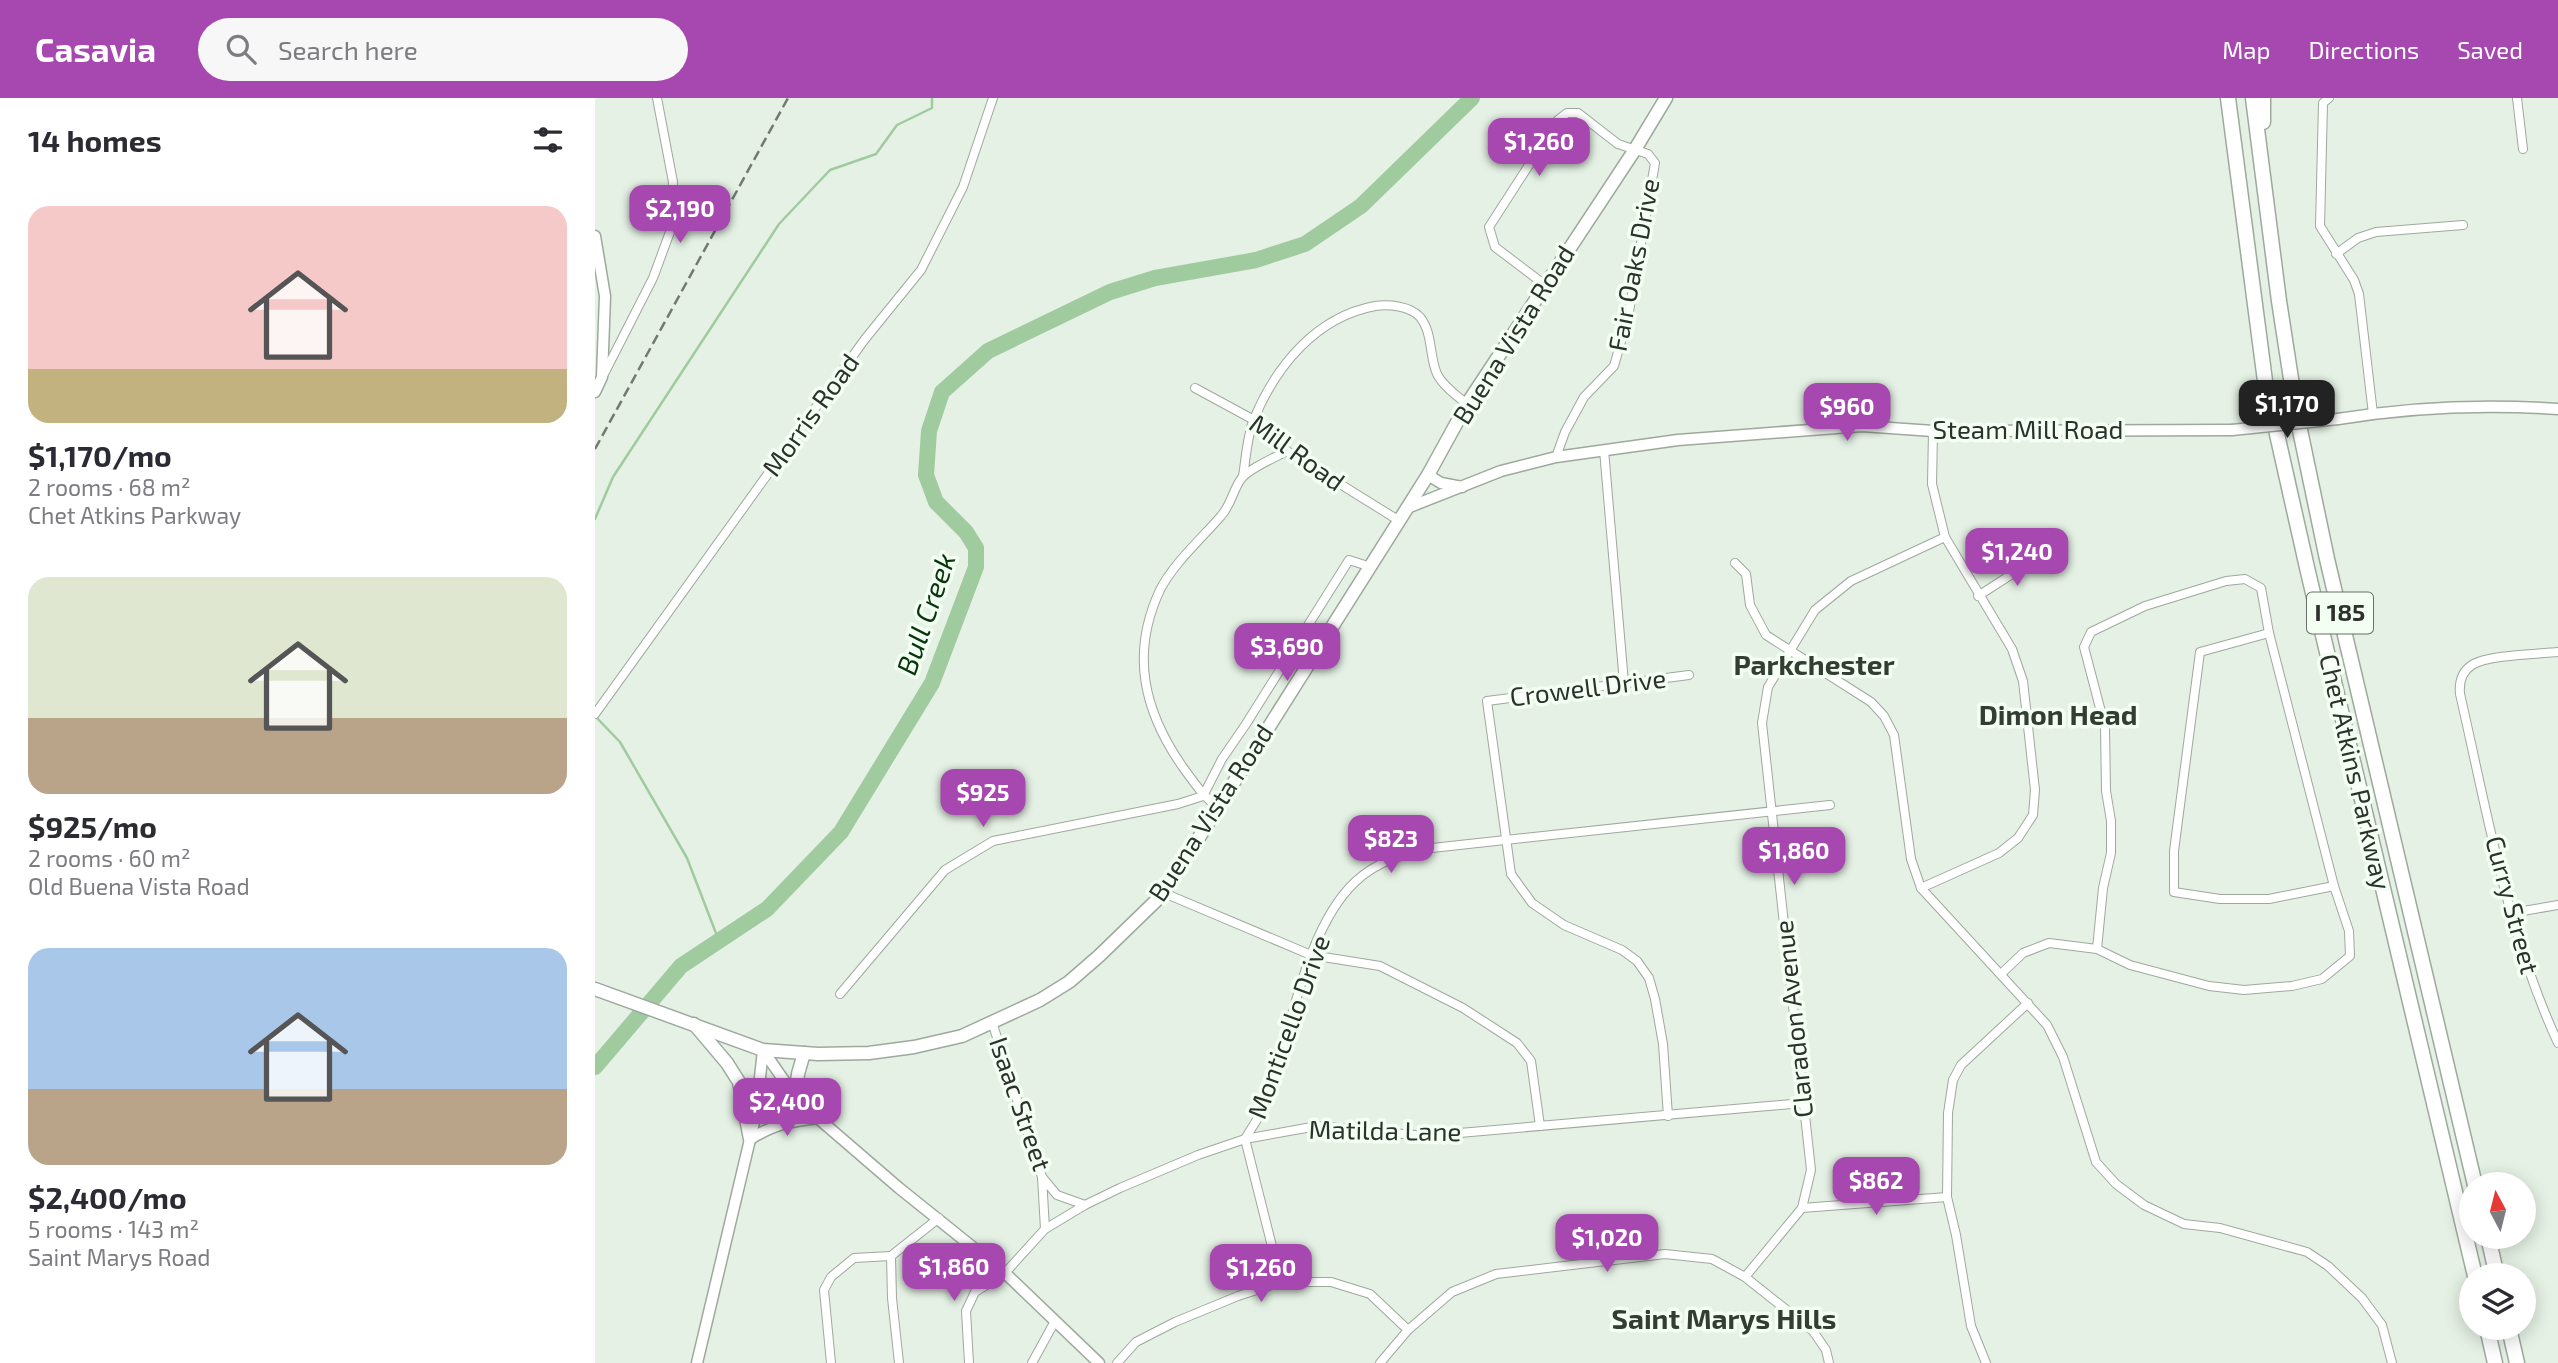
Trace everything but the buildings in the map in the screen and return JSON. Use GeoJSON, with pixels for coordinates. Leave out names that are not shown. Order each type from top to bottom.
{"type":"FeatureCollection","features":[{"type":"Feature","properties":{"kind":"highway","name":"Chet Atkins Parkway"},"geometry":{"type":"LineString","coordinates":[[2226,98],[2265,381],[2314,599],[2473,1263]]}},
{"type":"Feature","properties":{"kind":"highway","name":"Chet Atkins Parkway"},"geometry":{"type":"LineString","coordinates":[[2253,98],[2296,411],[2343,624],[2472,1172]]}},
{"type":"Feature","properties":{"kind":"highway"},"geometry":{"type":"LineString","coordinates":[[2262,165],[2263,98]]}},
{"type":"Feature","properties":{"kind":"highway"},"geometry":{"type":"LineString","coordinates":[[2490,1340],[2495,1363]]}},
{"type":"Feature","properties":{"kind":"highway"},"geometry":{"type":"LineString","coordinates":[[2512,1340],[2517,1363]]}},
{"type":"Feature","properties":{"kind":"main road","name":"Buena Vista Road"},"geometry":{"type":"LineString","coordinates":[[595,989],[763,1050],[869,1054],[962,1036],[1040,1000],[1069,982],[1164,893],[1371,567],[1468,404],[1666,98]]}},
{"type":"Feature","properties":{"kind":"main road"},"geometry":{"type":"LineString","coordinates":[[694,1024],[727,1063],[739,1082],[750,1139]]}},
{"type":"Feature","properties":{"kind":"main road"},"geometry":{"type":"LineString","coordinates":[[795,1097],[804,1052]]}},
{"type":"Feature","properties":{"kind":"street"},"geometry":{"type":"LineString","coordinates":[[595,392],[653,278],[670,232],[673,182],[657,98]]}},
{"type":"Feature","properties":{"kind":"street","name":"Morris Road"},"geometry":{"type":"LineString","coordinates":[[595,714],[865,339],[921,270],[963,187],[993,98]]}},
{"type":"Feature","properties":{"kind":"street"},"geometry":{"type":"LineString","coordinates":[[2329,98],[2323,103],[2320,226],[2354,280],[2359,295],[2373,414]]}},
{"type":"Feature","properties":{"kind":"street"},"geometry":{"type":"LineString","coordinates":[[2517,98],[2523,149]]}},
{"type":"Feature","properties":{"kind":"street"},"geometry":{"type":"LineString","coordinates":[[1545,285],[1495,247],[1489,227],[1558,120],[1567,113],[1578,113],[1618,144],[1634,151]]}},
{"type":"Feature","properties":{"kind":"street","name":"Fair Oaks Drive"},"geometry":{"type":"LineString","coordinates":[[1556,457],[1565,432],[1584,397],[1614,366],[1628,317],[1655,163],[1648,154],[1634,151]]}},
{"type":"Feature","properties":{"kind":"street"},"geometry":{"type":"LineString","coordinates":[[2336,254],[2358,239],[2376,232],[2463,225]]}},
{"type":"Feature","properties":{"kind":"street"},"geometry":{"type":"LineString","coordinates":[[595,236],[605,296],[602,377]]}},
{"type":"Feature","properties":{"kind":"street"},"geometry":{"type":"LineString","coordinates":[[1217,807],[1203,796],[1167,745],[1150,707],[1142,665],[1148,624],[1161,589],[1184,557],[1226,512],[1243,476],[1254,420],[1275,377],[1291,355],[1337,319],[1365,308],[1383,305],[1402,307],[1420,317],[1429,339],[1437,374],[1453,393],[1468,404]]}},
{"type":"Feature","properties":{"kind":"street","name":"Mill Road"},"geometry":{"type":"LineString","coordinates":[[1195,388],[1254,420],[1287,451],[1398,520]]}},
{"type":"Feature","properties":{"kind":"street","name":"Steam Mill Road"},"geometry":{"type":"LineString","coordinates":[[1407,508],[1501,471],[1556,457],[1678,440],[1863,426],[1933,431],[2232,430],[2373,414],[2496,405],[2558,409]]}},
{"type":"Feature","properties":{"kind":"street"},"geometry":{"type":"LineString","coordinates":[[1921,888],[1999,853],[2018,838],[2033,815],[2035,790],[2023,681],[2012,649],[1945,537],[1933,484],[1933,431]]}},
{"type":"Feature","properties":{"kind":"street"},"geometry":{"type":"LineString","coordinates":[[1604,450],[1624,683]]}},
{"type":"Feature","properties":{"kind":"street"},"geometry":{"type":"LineString","coordinates":[[1243,476],[1287,451]]}},
{"type":"Feature","properties":{"kind":"street"},"geometry":{"type":"LineString","coordinates":[[1428,475],[1441,483],[1462,487]]}},
{"type":"Feature","properties":{"kind":"street","name":"Claradon Avenue"},"geometry":{"type":"LineString","coordinates":[[1745,1277],[1802,1208],[1811,1170],[1762,723],[1768,687],[1815,610],[1851,581],[1945,537]]}},
{"type":"Feature","properties":{"kind":"street"},"geometry":{"type":"LineString","coordinates":[[1979,596],[2040,556]]}},
{"type":"Feature","properties":{"kind":"street"},"geometry":{"type":"LineString","coordinates":[[840,994],[945,870],[993,841],[1178,804],[1203,796],[1222,759],[1247,724],[1349,560],[1371,567]]}},
{"type":"Feature","properties":{"kind":"street"},"geometry":{"type":"LineString","coordinates":[[1735,563],[1746,574],[1750,605],[1766,635],[1871,702],[1884,716],[1894,734],[1911,859],[1921,888],[2047,1025],[2063,1057],[2096,1162],[2116,1184],[2144,1205],[2184,1224],[2220,1228],[2307,1252],[2328,1266],[2362,1298],[2382,1325],[2392,1363]]}},
{"type":"Feature","properties":{"kind":"street"},"geometry":{"type":"LineString","coordinates":[[2001,974],[2023,953],[2049,943],[2097,949],[2130,965],[2209,986],[2244,990],[2292,986],[2322,979],[2350,956],[2349,931],[2334,886],[2269,633],[2261,588],[2245,579],[2226,581],[2145,606],[2091,632],[2086,639],[2084,647],[2105,727],[2106,790],[2111,821],[2111,853],[2103,888],[2097,949]]}},
{"type":"Feature","properties":{"kind":"street"},"geometry":{"type":"LineString","coordinates":[[2269,633],[2200,652],[2174,851],[2174,892],[2220,899],[2269,899],[2334,886]]}},
{"type":"Feature","properties":{"kind":"street","name":"Curry Street"},"geometry":{"type":"LineString","coordinates":[[2558,652],[2485,660],[2473,664],[2459,682],[2511,913],[2542,1008],[2558,1043]]}},
{"type":"Feature","properties":{"kind":"street","name":"Crowell Drive"},"geometry":{"type":"LineString","coordinates":[[1505,841],[1487,701],[1689,675]]}},
{"type":"Feature","properties":{"kind":"street","name":"Monticello Drive"},"geometry":{"type":"LineString","coordinates":[[1281,1282],[1245,1139],[1265,1104],[1311,955],[1339,900],[1356,881],[1398,855],[1432,848],[1830,805]]}},
{"type":"Feature","properties":{"kind":"street"},"geometry":{"type":"LineString","coordinates":[[1505,841],[1511,874],[1532,903],[1564,925],[1622,950],[1637,961],[1649,978],[1663,1044],[1668,1116]]}},
{"type":"Feature","properties":{"kind":"street"},"geometry":{"type":"LineString","coordinates":[[1164,893],[1311,955],[1380,966],[1463,1008],[1517,1043],[1531,1061],[1540,1126]]}},
{"type":"Feature","properties":{"kind":"street"},"geometry":{"type":"LineString","coordinates":[[2511,913],[2558,905]]}},
{"type":"Feature","properties":{"kind":"street"},"geometry":{"type":"LineString","coordinates":[[1986,1363],[1971,1326],[1957,1235],[1947,1197],[1948,1114],[1953,1080],[1961,1065],[2028,1003]]}},
{"type":"Feature","properties":{"kind":"street","name":"Isaac Street"},"geometry":{"type":"LineString","coordinates":[[992,1023],[1042,1177],[1057,1195],[1085,1205]]}},
{"type":"Feature","properties":{"kind":"street"},"geometry":{"type":"LineString","coordinates":[[763,1050],[795,1097],[899,1188],[1005,1273],[1099,1363]]}},
{"type":"Feature","properties":{"kind":"street"},"geometry":{"type":"LineString","coordinates":[[697,1363],[756,1114],[763,1050]]}},
{"type":"Feature","properties":{"kind":"street","name":"Matilda Lane"},"geometry":{"type":"LineString","coordinates":[[969,1363],[966,1311],[975,1292],[1005,1273],[1045,1229],[1085,1205],[1198,1155],[1245,1139],[1317,1126],[1425,1136],[1803,1103]]}},
{"type":"Feature","properties":{"kind":"street"},"geometry":{"type":"LineString","coordinates":[[750,1139],[785,1122],[818,1118]]}},
{"type":"Feature","properties":{"kind":"street"},"geometry":{"type":"LineString","coordinates":[[1042,1177],[1045,1229]]}},
{"type":"Feature","properties":{"kind":"street"},"geometry":{"type":"LineString","coordinates":[[1802,1208],[1947,1197]]}},
{"type":"Feature","properties":{"kind":"street"},"geometry":{"type":"LineString","coordinates":[[831,1363],[824,1290],[831,1277],[854,1258],[891,1256],[939,1218]]}},
{"type":"Feature","properties":{"kind":"street"},"geometry":{"type":"LineString","coordinates":[[1380,1363],[1408,1330],[1452,1292],[1496,1273],[1665,1254],[1712,1259],[1745,1277],[1813,1331],[1826,1350],[1829,1363]]}},
{"type":"Feature","properties":{"kind":"street"},"geometry":{"type":"LineString","coordinates":[[891,1256],[899,1363]]}},
{"type":"Feature","properties":{"kind":"street"},"geometry":{"type":"LineString","coordinates":[[1117,1363],[1136,1342],[1175,1322],[1281,1282],[1331,1282],[1370,1294],[1408,1330]]}},
{"type":"Feature","properties":{"kind":"street"},"geometry":{"type":"LineString","coordinates":[[1032,1363],[1055,1321]]}},
{"type":"Feature","properties":{"kind":"waterway"},"geometry":{"type":"LineString","coordinates":[[595,519],[613,477],[779,224],[830,170],[876,154],[897,125],[932,108],[932,98]]}},
{"type":"Feature","properties":{"kind":"waterway","name":"Bull Creek"},"geometry":{"type":"LineString","coordinates":[[595,1067],[681,966],[767,909],[841,832],[932,683],[976,567],[976,548],[966,532],[936,502],[926,475],[929,431],[942,392],[988,351],[1110,292],[1155,278],[1256,260],[1305,244],[1361,206],[1472,98]]}},
{"type":"Feature","properties":{"kind":"waterway"},"geometry":{"type":"LineString","coordinates":[[595,716],[620,742],[687,858],[719,941]]}},
{"type":"Feature","properties":{"kind":"railway"},"geometry":{"type":"LineString","coordinates":[[595,449],[788,98]]}},
{"type":"Feature","properties":{"kind":"district","name":"Parkchester"},"geometry":{"type":"Point","coordinates":[1814,665]}},
{"type":"Feature","properties":{"kind":"district","name":"Dimon Head"},"geometry":{"type":"Point","coordinates":[2058,715]}},
{"type":"Feature","properties":{"kind":"district","name":"Saint Marys Hills"},"geometry":{"type":"Point","coordinates":[1724,1319]}}]}
